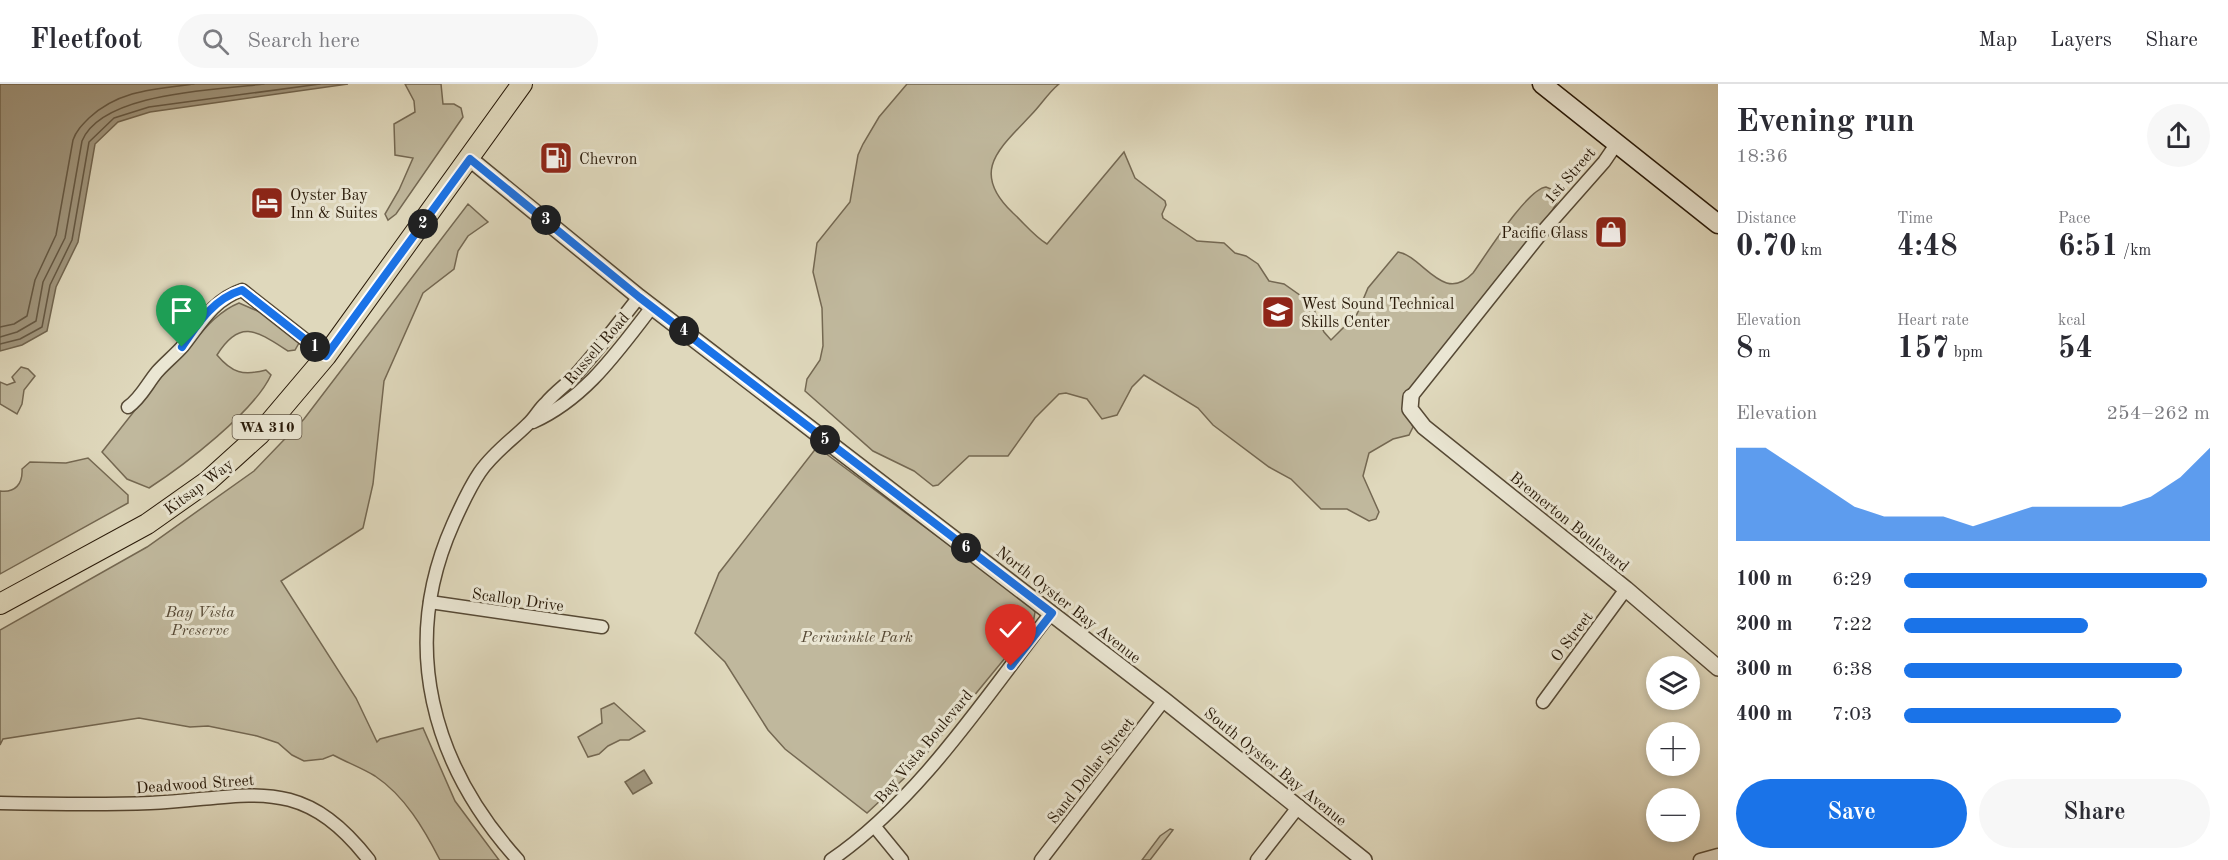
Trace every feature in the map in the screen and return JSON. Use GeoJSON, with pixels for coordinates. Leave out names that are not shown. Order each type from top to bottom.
{"type":"FeatureCollection","features":[{"type":"Feature","properties":{"kind":"main road","name":"Kitsap Way"},"geometry":{"type":"LineString","coordinates":[[0,604],[124,538],[207,481],[261,434],[326,356],[522,84]]}},
{"type":"Feature","properties":{"kind":"main road"},"geometry":{"type":"LineString","coordinates":[[1542,84],[1718,224]]}},
{"type":"Feature","properties":{"kind":"street","name":"1st Street"},"geometry":{"type":"LineString","coordinates":[[1411,397],[1544,230],[1604,162],[1617,143]]}},
{"type":"Feature","properties":{"kind":"street","name":"North Oyster Bay Avenue"},"geometry":{"type":"LineString","coordinates":[[470,159],[639,297],[1164,700]]}},
{"type":"Feature","properties":{"kind":"street"},"geometry":{"type":"LineString","coordinates":[[128,407],[137,400],[157,373],[182,347],[212,307],[229,294],[242,290],[326,356]]}},
{"type":"Feature","properties":{"kind":"street","name":"Russell Road"},"geometry":{"type":"LineString","coordinates":[[529,424],[546,402],[579,371],[639,297]]}},
{"type":"Feature","properties":{"kind":"street","name":"Russell Road"},"geometry":{"type":"LineString","coordinates":[[518,860],[475,805],[456,771],[438,724],[427,666],[430,602],[440,555],[471,486],[499,448],[529,424],[552,413],[576,396],[604,368],[652,307]]}},
{"type":"Feature","properties":{"kind":"street","name":"Bremerton Boulevard"},"geometry":{"type":"LineString","coordinates":[[1411,397],[1410,409],[1424,427],[1626,589],[1718,668]]}},
{"type":"Feature","properties":{"kind":"street","name":"O Street"},"geometry":{"type":"LineString","coordinates":[[1543,702],[1626,589]]}},
{"type":"Feature","properties":{"kind":"street","name":"Scallop Drive"},"geometry":{"type":"LineString","coordinates":[[430,602],[602,627]]}},
{"type":"Feature","properties":{"kind":"street","name":"Bay Vista Boulevard"},"geometry":{"type":"LineString","coordinates":[[831,860],[875,827],[925,773],[1052,613]]}},
{"type":"Feature","properties":{"kind":"street","name":"South Oyster Bay Avenue"},"geometry":{"type":"LineString","coordinates":[[1164,700],[1364,860]]}},
{"type":"Feature","properties":{"kind":"street","name":"Sand Dollar Street"},"geometry":{"type":"LineString","coordinates":[[1041,860],[1164,700]]}},
{"type":"Feature","properties":{"kind":"street","name":"Deadwood Street"},"geometry":{"type":"LineString","coordinates":[[0,803],[121,804],[240,794],[266,795],[301,803],[321,813],[345,832],[369,860]]}},
{"type":"Feature","properties":{"kind":"street"},"geometry":{"type":"LineString","coordinates":[[1257,860],[1299,806]]}},
{"type":"Feature","properties":{"kind":"street"},"geometry":{"type":"LineString","coordinates":[[875,827],[902,860]]}},
{"type":"Feature","properties":{"kind":"street"},"geometry":{"type":"LineString","coordinates":[[1700,860],[1718,855]]}},
{"type":"Feature","properties":{"kind":"green space"},"geometry":{"type":"Polygon","coordinates":[[[405,84],[441,84],[443,104],[454,104],[461,108],[463,117],[396,214],[388,220],[385,214],[413,158],[395,155],[394,124],[415,112],[414,101],[405,84]]]}},
{"type":"Feature","properties":{"kind":"green space"},"geometry":{"type":"Polygon","coordinates":[[[907,84],[1059,84],[1008,139],[999,151],[991,173],[993,185],[1000,198],[1033,233],[1047,244],[1124,152],[1135,178],[1165,201],[1163,218],[1197,241],[1224,243],[1235,253],[1246,256],[1258,264],[1269,281],[1284,284],[1311,303],[1324,332],[1331,340],[1357,314],[1368,288],[1398,252],[1407,255],[1443,281],[1452,284],[1462,281],[1473,273],[1507,224],[1528,199],[1546,187],[1556,191],[1559,198],[1552,211],[1481,299],[1406,412],[1413,427],[1409,435],[1393,439],[1369,453],[1363,476],[1379,512],[1376,519],[1369,521],[1347,509],[1321,509],[1291,479],[1269,467],[1213,425],[1198,408],[1144,375],[1132,387],[1117,415],[1102,419],[1087,399],[1066,393],[1059,394],[1035,418],[1008,456],[969,456],[938,485],[933,486],[914,471],[873,451],[805,391],[807,379],[820,360],[823,346],[822,308],[813,272],[817,243],[850,202],[858,155],[863,144],[879,117],[907,84]]]}},
{"type":"Feature","properties":{"kind":"green space","name":"Bay Vista Preserve"},"geometry":{"type":"Polygon","coordinates":[[[468,204],[488,222],[468,236],[458,251],[454,269],[423,293],[384,381],[373,484],[363,528],[281,581],[356,698],[377,742],[380,739],[423,728],[455,801],[499,860],[440,860],[405,803],[375,776],[333,755],[323,759],[304,761],[292,755],[278,743],[257,736],[208,726],[190,727],[139,718],[3,739],[0,745],[0,630],[147,547],[254,471],[304,419],[468,204]]]}},
{"type":"Feature","properties":{"kind":"green space"},"geometry":{"type":"Polygon","coordinates":[[[239,303],[269,316],[299,343],[295,350],[288,351],[267,338],[250,332],[241,332],[233,336],[217,355],[238,372],[251,373],[266,370],[271,375],[262,390],[250,405],[216,437],[149,488],[127,479],[102,452],[169,367],[210,323],[228,308],[239,303]]]}},
{"type":"Feature","properties":{"kind":"green space"},"geometry":{"type":"Polygon","coordinates":[[[21,367],[28,369],[35,376],[24,390],[22,404],[17,414],[0,404],[0,382],[7,385],[15,382],[12,377],[21,367]]]}},
{"type":"Feature","properties":{"kind":"green space","name":"Periwinkle Park"},"geometry":{"type":"Polygon","coordinates":[[[817,447],[1030,605],[1035,612],[1033,624],[913,770],[867,813],[785,749],[768,730],[725,662],[695,633],[719,573],[817,447]]]}},
{"type":"Feature","properties":{"kind":"green space"},"geometry":{"type":"Polygon","coordinates":[[[88,458],[128,495],[128,503],[0,574],[0,491],[14,489],[21,479],[22,469],[30,462],[66,463],[88,458]]]}},
{"type":"Feature","properties":{"kind":"green space"},"geometry":{"type":"Polygon","coordinates":[[[614,703],[645,731],[629,740],[620,740],[599,754],[588,757],[578,737],[602,723],[601,709],[614,703]]]}},
{"type":"Feature","properties":{"kind":"green space"},"geometry":{"type":"Polygon","coordinates":[[[1170,829],[1173,830],[1150,860],[1142,860],[1160,836],[1170,829]]]}},
{"type":"Feature","properties":{"kind":"water"},"geometry":{"type":"Polygon","coordinates":[[[0,84],[348,84],[150,112],[118,122],[95,144],[78,242],[56,287],[47,331],[22,345],[0,351],[0,84]]]}},
{"type":"Feature","properties":{"kind":"water"},"geometry":{"type":"Polygon","coordinates":[[[644,770],[652,783],[633,794],[625,782],[644,770]]]}},
{"type":"Feature","properties":{"kind":"place","name":"Chevron"},"geometry":{"type":"Point","coordinates":[556,158]}},
{"type":"Feature","properties":{"kind":"place","name":"Oyster Bay Inn & Suites"},"geometry":{"type":"Point","coordinates":[267,203]}},
{"type":"Feature","properties":{"kind":"place","name":"Pacific Glass"},"geometry":{"type":"Point","coordinates":[1611,232]}},
{"type":"Feature","properties":{"kind":"place","name":"West Sound Technical Skills Center"},"geometry":{"type":"Point","coordinates":[1278,312]}},
{"type":"Feature","properties":{"kind":"route"},"geometry":{"type":"LineString","coordinates":[[182,347],[212,307],[229,294],[242,290],[282,319],[326,356],[470,159],[639,297],[1052,613],[1011,666]]}}]}
